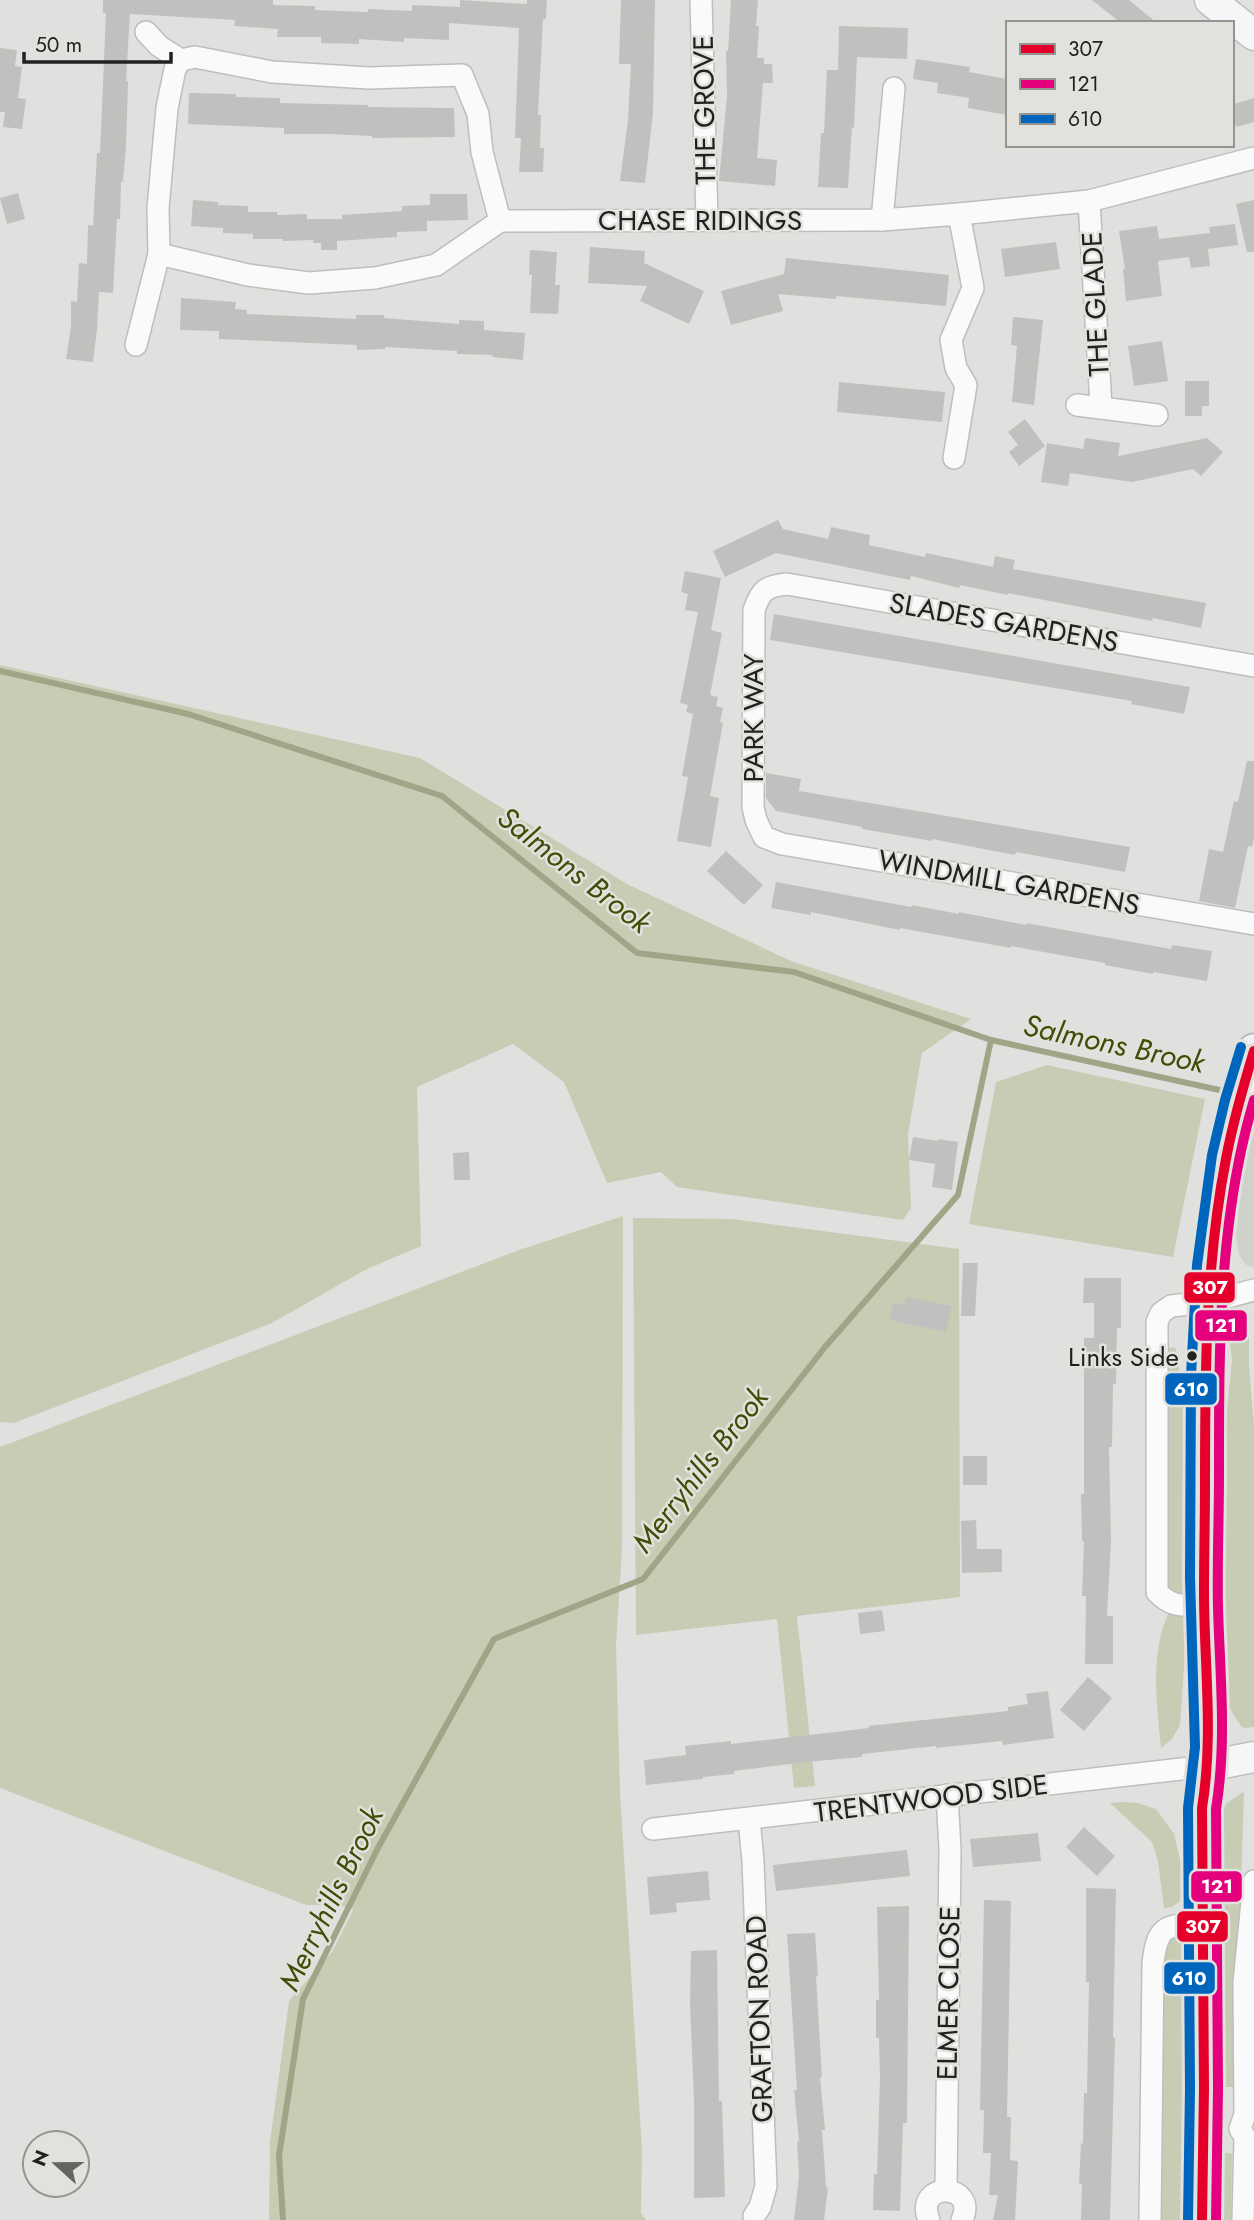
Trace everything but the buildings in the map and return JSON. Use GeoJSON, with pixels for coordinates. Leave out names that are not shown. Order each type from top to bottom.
{"type":"FeatureCollection","features":[{"type":"Feature","properties":{"kind":"main road"},"geometry":{"type":"LineString","coordinates":[[1202,2220],[1202,1808],[1208,1766],[1204,1605],[1208,1301],[1214,1219],[1235,1112],[1251,1060]]}},
{"type":"Feature","properties":{"kind":"street","name":"THE GROVE"},"geometry":{"type":"LineString","coordinates":[[701,0],[707,220]]}},
{"type":"Feature","properties":{"kind":"street"},"geometry":{"type":"LineString","coordinates":[[1210,0],[1254,35]]}},
{"type":"Feature","properties":{"kind":"street"},"geometry":{"type":"LineString","coordinates":[[146,32],[159,46],[181,60]]}},
{"type":"Feature","properties":{"kind":"street"},"geometry":{"type":"LineString","coordinates":[[136,345],[159,254],[158,208],[167,108],[175,69],[181,60],[195,57],[272,72],[369,78],[467,67],[478,114],[482,152],[500,221],[436,265],[375,278],[309,282],[248,275],[159,254]]}},
{"type":"Feature","properties":{"kind":"street"},"geometry":{"type":"LineString","coordinates":[[882,220],[894,88]]}},
{"type":"Feature","properties":{"kind":"street","name":"CHASE RIDINGS"},"geometry":{"type":"LineString","coordinates":[[500,221],[882,220],[959,214],[1089,201],[1254,158]]}},
{"type":"Feature","properties":{"kind":"street","name":"THE GLADE"},"geometry":{"type":"LineString","coordinates":[[1089,201],[1101,406]]}},
{"type":"Feature","properties":{"kind":"street"},"geometry":{"type":"LineString","coordinates":[[954,458],[966,384],[956,368],[951,340],[973,288],[959,214]]}},
{"type":"Feature","properties":{"kind":"street","name":"THE GLADE"},"geometry":{"type":"LineString","coordinates":[[1077,405],[1157,415]]}},
{"type":"Feature","properties":{"kind":"street","name":"SLADES GARDENS"},"geometry":{"type":"LineString","coordinates":[[758,597],[770,586],[787,584],[1254,666]]}},
{"type":"Feature","properties":{"kind":"street","name":"PARK WAY"},"geometry":{"type":"LineString","coordinates":[[758,597],[754,610],[753,807],[764,837]]}},
{"type":"Feature","properties":{"kind":"street","name":"WINDMILL GARDENS"},"geometry":{"type":"LineString","coordinates":[[764,837],[782,844],[1254,924]]}},
{"type":"Feature","properties":{"kind":"street"},"geometry":{"type":"LineString","coordinates":[[1204,1605],[1175,1605],[1157,1592],[1157,1322],[1161,1313],[1171,1306],[1254,1290]]}},
{"type":"Feature","properties":{"kind":"street"},"geometry":{"type":"LineString","coordinates":[[1208,1766],[1254,1756]]}},
{"type":"Feature","properties":{"kind":"street","name":"TRENTWOOD SIDE"},"geometry":{"type":"LineString","coordinates":[[653,1829],[1208,1766]]}},
{"type":"Feature","properties":{"kind":"street","name":"ELMER CLOSE"},"geometry":{"type":"LineString","coordinates":[[946,2190],[950,1849],[947,1795]]}},
{"type":"Feature","properties":{"kind":"street","name":"GRAFTON ROAD"},"geometry":{"type":"LineString","coordinates":[[749,1819],[766,2186],[760,2207],[754,2216]]}},
{"type":"Feature","properties":{"kind":"street"},"geometry":{"type":"LineString","coordinates":[[1240,2129],[1250,2096],[1244,1983],[1254,1881]]}},
{"type":"Feature","properties":{"kind":"street"},"geometry":{"type":"LineString","coordinates":[[1150,2220],[1155,1944],[1163,1931],[1172,1925],[1202,1924]]}},
{"type":"Feature","properties":{"kind":"street"},"geometry":{"type":"LineString","coordinates":[[1204,2123],[1240,2129],[1245,2137],[1243,2220]]}},
{"type":"Feature","properties":{"kind":"street"},"geometry":{"type":"LineString","coordinates":[[929,2220],[926,2211],[930,2199],[946,2190],[962,2200],[965,2212],[962,2220]]}},
{"type":"Feature","properties":{"kind":"shaded area"},"geometry":{"type":"Polygon","coordinates":[[[1253,1114],[1254,1267],[1246,1265],[1239,1255],[1236,1237],[1243,1167],[1253,1114]]]}},
{"type":"Feature","properties":{"kind":"green space"},"geometry":{"type":"Polygon","coordinates":[[[0,665],[420,758],[627,884],[791,961],[971,1019],[922,1053],[908,1134],[911,1208],[903,1220],[677,1187],[661,1172],[607,1183],[564,1082],[513,1044],[417,1087],[421,1246],[365,1270],[272,1323],[14,1423],[0,1422],[0,665]]]}},
{"type":"Feature","properties":{"kind":"green space"},"geometry":{"type":"Polygon","coordinates":[[[1047,1065],[1205,1099],[1173,1257],[969,1224],[996,1082],[1047,1065]]]}},
{"type":"Feature","properties":{"kind":"green space"},"geometry":{"type":"Polygon","coordinates":[[[623,1216],[622,1549],[616,1645],[620,1792],[642,2151],[641,2213],[646,2220],[269,2220],[270,2142],[289,2001],[332,1952],[353,1910],[338,1905],[306,1905],[0,1788],[0,1447],[522,1249],[623,1216]]]}},
{"type":"Feature","properties":{"kind":"green space"},"geometry":{"type":"Polygon","coordinates":[[[633,1218],[732,1219],[959,1249],[960,1597],[797,1616],[815,1786],[794,1788],[777,1619],[636,1635],[633,1218]]]}},
{"type":"Feature","properties":{"kind":"green space"},"geometry":{"type":"Polygon","coordinates":[[[1249,1312],[1249,1366],[1254,1426],[1254,1727],[1243,1728],[1233,1714],[1227,1698],[1220,1664],[1220,1515],[1222,1460],[1232,1360],[1227,1316],[1249,1312]]]}},
{"type":"Feature","properties":{"kind":"green space"},"geometry":{"type":"Polygon","coordinates":[[[1162,1347],[1176,1348],[1188,1434],[1185,1599],[1167,1593],[1162,1347]]]}},
{"type":"Feature","properties":{"kind":"green space"},"geometry":{"type":"Polygon","coordinates":[[[1170,1610],[1188,1610],[1180,1725],[1172,1739],[1161,1748],[1157,1660],[1163,1626],[1170,1610]]]}},
{"type":"Feature","properties":{"kind":"green space"},"geometry":{"type":"Polygon","coordinates":[[[1243,1792],[1234,2087],[1226,2087],[1219,1911],[1223,1810],[1226,1804],[1243,1792]]]}},
{"type":"Feature","properties":{"kind":"green space"},"geometry":{"type":"Polygon","coordinates":[[[1110,1803],[1138,1803],[1156,1809],[1174,1834],[1181,1864],[1180,1901],[1172,1907],[1164,1908],[1158,1861],[1152,1842],[1110,1803]]]}},
{"type":"Feature","properties":{"kind":"green space"},"geometry":{"type":"Polygon","coordinates":[[[1185,1936],[1181,2220],[1156,2220],[1163,1948],[1171,1939],[1185,1936]]]}},
{"type":"Feature","properties":{"kind":"green space"},"geometry":{"type":"Polygon","coordinates":[[[1222,2154],[1232,2154],[1231,2220],[1219,2220],[1222,2154]]]}},
{"type":"Feature","properties":{"kind":"waterway","name":"Salmons Brook"},"geometry":{"type":"LineString","coordinates":[[0,671],[188,714],[442,796],[637,953],[794,972],[991,1040],[1233,1093]]}},
{"type":"Feature","properties":{"kind":"waterway","name":"Merryhills Brook"},"geometry":{"type":"LineString","coordinates":[[283,2220],[279,2156],[303,1999],[379,1846],[494,1639],[643,1579],[825,1347],[958,1195],[991,1040]]}},
{"type":"Feature","properties":{"kind":"transit line","name":"610"},"geometry":{"type":"LineString","coordinates":[[1188,2220],[1188,1808],[1195,1747],[1190,1577],[1191,1375],[1197,1265],[1212,1155],[1241,1047]]}},
{"type":"Feature","properties":{"kind":"transit line","name":"307"},"geometry":{"type":"LineString","coordinates":[[1202,2220],[1202,1808],[1208,1727],[1204,1592],[1208,1321],[1219,1199],[1232,1132],[1254,1051]]}},
{"type":"Feature","properties":{"kind":"transit line","name":"121"},"geometry":{"type":"LineString","coordinates":[[1216,2220],[1216,1809],[1222,1733],[1218,1591],[1219,1381],[1227,1238],[1242,1145],[1254,1100]]}},
{"type":"Feature","properties":{"kind":"place","name":"Links Side"},"geometry":{"type":"Point","coordinates":[1192,1356]}}]}
